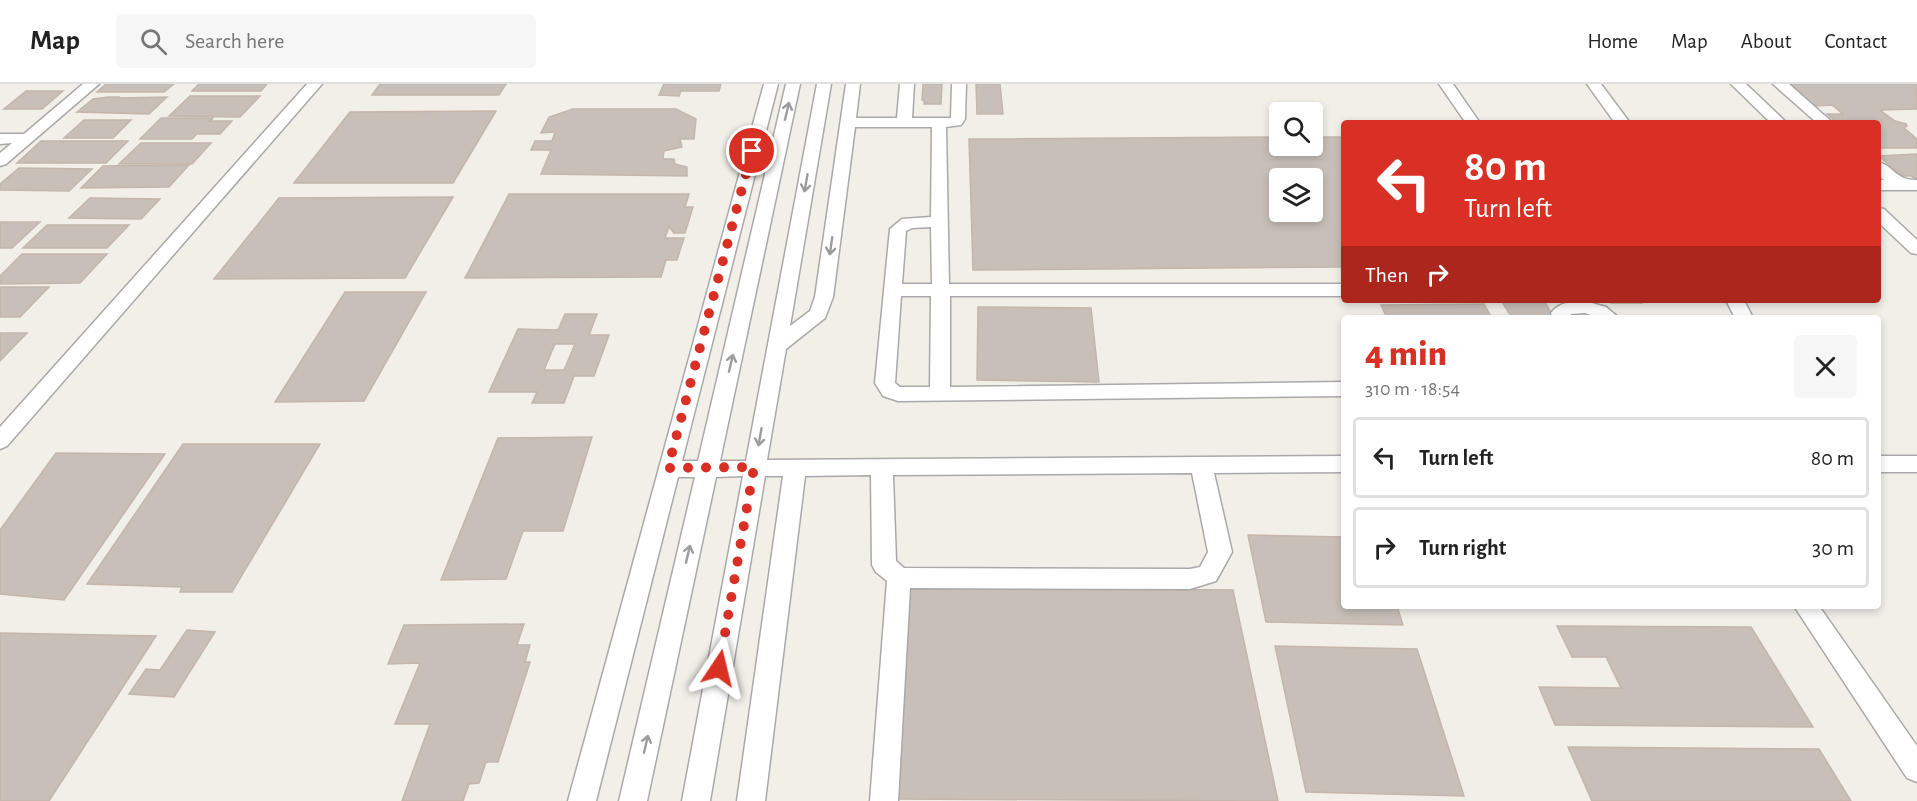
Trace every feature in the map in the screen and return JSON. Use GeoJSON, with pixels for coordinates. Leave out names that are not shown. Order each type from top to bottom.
{"type":"FeatureCollection","features":[{"type":"Feature","properties":{"kind":"street"},"geometry":{"type":"LineString","coordinates":[[0,161],[92,84]]}},
{"type":"Feature","properties":{"kind":"street"},"geometry":{"type":"LineString","coordinates":[[0,441],[315,84]]}},
{"type":"Feature","properties":{"kind":"street"},"geometry":{"type":"LineString","coordinates":[[582,801],[771,84]]}},
{"type":"Feature","properties":{"kind":"street"},"geometry":{"type":"LineString","coordinates":[[633,801],[793,84]]}},
{"type":"Feature","properties":{"kind":"street"},"geometry":{"type":"LineString","coordinates":[[696,801],[824,84]]}},
{"type":"Feature","properties":{"kind":"street"},"geometry":{"type":"LineString","coordinates":[[776,347],[818,314],[824,297],[853,84]]}},
{"type":"Feature","properties":{"kind":"street"},"geometry":{"type":"LineString","coordinates":[[904,123],[907,84]]}},
{"type":"Feature","properties":{"kind":"street"},"geometry":{"type":"LineString","coordinates":[[848,123],[956,122],[959,84]]}},
{"type":"Feature","properties":{"kind":"street"},"geometry":{"type":"LineString","coordinates":[[1446,84],[1471,120]]}},
{"type":"Feature","properties":{"kind":"street"},"geometry":{"type":"LineString","coordinates":[[1594,84],[1621,120]]}},
{"type":"Feature","properties":{"kind":"street"},"geometry":{"type":"LineString","coordinates":[[1738,84],[1777,120]]}},
{"type":"Feature","properties":{"kind":"street"},"geometry":{"type":"LineString","coordinates":[[1780,84],[1822,120]]}},
{"type":"Feature","properties":{"kind":"street"},"geometry":{"type":"LineString","coordinates":[[939,123],[942,290],[940,393]]}},
{"type":"Feature","properties":{"kind":"street"},"geometry":{"type":"LineString","coordinates":[[0,139],[27,138]]}},
{"type":"Feature","properties":{"kind":"street"},"geometry":{"type":"LineString","coordinates":[[1881,169],[1900,185]]}},
{"type":"Feature","properties":{"kind":"street"},"geometry":{"type":"LineString","coordinates":[[1881,185],[1917,185]]}},
{"type":"Feature","properties":{"kind":"street"},"geometry":{"type":"LineString","coordinates":[[1881,216],[1917,249]]}},
{"type":"Feature","properties":{"kind":"street"},"geometry":{"type":"LineString","coordinates":[[939,222],[908,223],[898,229],[885,383],[890,391],[898,394],[1341,389]]}},
{"type":"Feature","properties":{"kind":"street"},"geometry":{"type":"LineString","coordinates":[[893,290],[1341,290]]}},
{"type":"Feature","properties":{"kind":"street"},"geometry":{"type":"LineString","coordinates":[[1560,315],[1563,310],[1599,309]]}},
{"type":"Feature","properties":{"kind":"street"},"geometry":{"type":"LineString","coordinates":[[1881,464],[1917,464]]}},
{"type":"Feature","properties":{"kind":"street"},"geometry":{"type":"LineString","coordinates":[[882,467],[884,565],[899,579],[1191,579],[1208,574],[1221,552],[1201,465]]}},
{"type":"Feature","properties":{"kind":"street"},"geometry":{"type":"LineString","coordinates":[[668,468],[1341,465]]}},
{"type":"Feature","properties":{"kind":"street"},"geometry":{"type":"LineString","coordinates":[[751,801],[795,467]]}},
{"type":"Feature","properties":{"kind":"street"},"geometry":{"type":"LineString","coordinates":[[884,801],[899,579]]}},
{"type":"Feature","properties":{"kind":"street"},"geometry":{"type":"LineString","coordinates":[[1808,609],[1917,769]]}},
{"type":"Feature","properties":{"kind":"building"},"geometry":{"type":"Polygon","coordinates":[[[106,84],[174,84],[164,92],[97,92],[106,84]]]}},
{"type":"Feature","properties":{"kind":"building"},"geometry":{"type":"Polygon","coordinates":[[[199,84],[267,84],[261,91],[192,91],[199,84]]]}},
{"type":"Feature","properties":{"kind":"building"},"geometry":{"type":"Polygon","coordinates":[[[380,84],[506,84],[499,95],[372,95],[380,84]]]}},
{"type":"Feature","properties":{"kind":"building"},"geometry":{"type":"Polygon","coordinates":[[[664,84],[721,84],[719,91],[681,91],[679,96],[659,95],[664,84]]]}},
{"type":"Feature","properties":{"kind":"building"},"geometry":{"type":"Polygon","coordinates":[[[923,84],[942,84],[941,104],[924,104],[923,84]]]}},
{"type":"Feature","properties":{"kind":"building"},"geometry":{"type":"Polygon","coordinates":[[[976,84],[1000,84],[1003,114],[977,114],[976,84]]]}},
{"type":"Feature","properties":{"kind":"building"},"geometry":{"type":"Polygon","coordinates":[[[1785,84],[1916,84],[1917,109],[1880,110],[1895,121],[1906,124],[1904,128],[1917,139],[1917,148],[1881,148],[1881,120],[1834,120],[1827,114],[1843,114],[1832,105],[1816,106],[1785,84]]]}},
{"type":"Feature","properties":{"kind":"building"},"geometry":{"type":"Polygon","coordinates":[[[26,91],[63,91],[42,109],[4,109],[26,91]]]}},
{"type":"Feature","properties":{"kind":"building"},"geometry":{"type":"Polygon","coordinates":[[[190,96],[260,96],[240,117],[169,116],[190,96]]]}},
{"type":"Feature","properties":{"kind":"building"},"geometry":{"type":"Polygon","coordinates":[[[167,97],[149,114],[77,112],[93,99],[167,97]]]}},
{"type":"Feature","properties":{"kind":"building"},"geometry":{"type":"Polygon","coordinates":[[[573,109],[676,109],[696,119],[694,139],[680,139],[682,147],[664,151],[663,159],[674,159],[675,164],[687,167],[687,176],[541,174],[551,150],[531,150],[535,141],[552,141],[555,132],[541,133],[549,117],[573,109]]]}},
{"type":"Feature","properties":{"kind":"building"},"geometry":{"type":"Polygon","coordinates":[[[496,111],[453,183],[294,183],[350,112],[496,111]]]}},
{"type":"Feature","properties":{"kind":"building"},"geometry":{"type":"Polygon","coordinates":[[[161,118],[213,118],[210,121],[232,121],[220,134],[197,134],[192,139],[140,139],[161,118]]]}},
{"type":"Feature","properties":{"kind":"building"},"geometry":{"type":"Polygon","coordinates":[[[84,120],[131,120],[113,138],[64,138],[84,120]]]}},
{"type":"Feature","properties":{"kind":"building"},"geometry":{"type":"Polygon","coordinates":[[[1269,137],[1269,156],[1323,156],[1323,137],[1341,137],[1341,267],[973,270],[969,139],[1269,137]]]}},
{"type":"Feature","properties":{"kind":"building"},"geometry":{"type":"Polygon","coordinates":[[[41,141],[128,141],[106,163],[17,163],[41,141]]]}},
{"type":"Feature","properties":{"kind":"building"},"geometry":{"type":"Polygon","coordinates":[[[141,143],[211,143],[192,164],[119,164],[141,143]]]}},
{"type":"Feature","properties":{"kind":"building"},"geometry":{"type":"Polygon","coordinates":[[[1917,154],[1917,181],[1911,176],[1903,176],[1881,158],[1881,156],[1917,154]]]}},
{"type":"Feature","properties":{"kind":"building"},"geometry":{"type":"Polygon","coordinates":[[[189,165],[169,187],[81,188],[103,166],[189,165]]]}},
{"type":"Feature","properties":{"kind":"building"},"geometry":{"type":"Polygon","coordinates":[[[19,168],[92,169],[69,191],[0,190],[0,184],[19,168]]]}},
{"type":"Feature","properties":{"kind":"building"},"geometry":{"type":"Polygon","coordinates":[[[509,194],[689,194],[685,207],[693,207],[685,233],[674,233],[669,227],[665,238],[684,238],[677,260],[666,260],[661,277],[465,278],[509,194]]]}},
{"type":"Feature","properties":{"kind":"building"},"geometry":{"type":"Polygon","coordinates":[[[453,197],[405,278],[214,279],[279,198],[453,197]]]}},
{"type":"Feature","properties":{"kind":"building"},"geometry":{"type":"Polygon","coordinates":[[[90,198],[160,199],[141,219],[69,218],[90,198]]]}},
{"type":"Feature","properties":{"kind":"building"},"geometry":{"type":"Polygon","coordinates":[[[0,222],[40,222],[12,248],[0,248],[0,222]]]}},
{"type":"Feature","properties":{"kind":"building"},"geometry":{"type":"Polygon","coordinates":[[[47,225],[129,225],[107,248],[23,248],[47,225]]]}},
{"type":"Feature","properties":{"kind":"building"},"geometry":{"type":"Polygon","coordinates":[[[22,254],[107,254],[80,283],[0,284],[0,276],[22,254]]]}},
{"type":"Feature","properties":{"kind":"building"},"geometry":{"type":"Polygon","coordinates":[[[0,287],[49,287],[20,317],[0,317],[0,287]]]}},
{"type":"Feature","properties":{"kind":"building"},"geometry":{"type":"Polygon","coordinates":[[[345,292],[426,292],[364,401],[275,402],[345,292]]]}},
{"type":"Feature","properties":{"kind":"building"},"geometry":{"type":"Polygon","coordinates":[[[1503,303],[1546,303],[1552,315],[1510,315],[1503,303]]]}},
{"type":"Feature","properties":{"kind":"building"},"geometry":{"type":"Polygon","coordinates":[[[1484,304],[1490,315],[1386,315],[1381,305],[1484,304]]]}},
{"type":"Feature","properties":{"kind":"building"},"geometry":{"type":"Polygon","coordinates":[[[978,307],[1091,308],[1099,382],[977,380],[978,307]]]}},
{"type":"Feature","properties":{"kind":"building"},"geometry":{"type":"Polygon","coordinates":[[[565,314],[597,314],[589,335],[609,335],[594,376],[574,376],[564,403],[532,403],[537,392],[489,392],[518,329],[558,330],[565,314]],[[555,344],[544,370],[564,370],[575,344],[555,344]]]}},
{"type":"Feature","properties":{"kind":"building"},"geometry":{"type":"Polygon","coordinates":[[[0,333],[27,333],[0,361],[0,333]]]}},
{"type":"Feature","properties":{"kind":"building"},"geometry":{"type":"Polygon","coordinates":[[[592,437],[563,531],[523,531],[506,579],[441,580],[498,438],[592,437]]]}},
{"type":"Feature","properties":{"kind":"building"},"geometry":{"type":"Polygon","coordinates":[[[183,444],[320,444],[232,592],[180,592],[182,587],[87,584],[183,444]]]}},
{"type":"Feature","properties":{"kind":"building"},"geometry":{"type":"Polygon","coordinates":[[[56,453],[165,454],[64,600],[0,594],[0,530],[56,453]]]}},
{"type":"Feature","properties":{"kind":"building"},"geometry":{"type":"Polygon","coordinates":[[[1248,535],[1341,537],[1341,609],[1398,609],[1403,625],[1266,622],[1248,535]]]}},
{"type":"Feature","properties":{"kind":"building"},"geometry":{"type":"Polygon","coordinates":[[[910,587],[1233,590],[1278,801],[898,799],[910,587]]]}},
{"type":"Feature","properties":{"kind":"building"},"geometry":{"type":"Polygon","coordinates":[[[524,624],[517,645],[530,645],[525,662],[530,662],[498,762],[486,762],[479,783],[469,784],[463,801],[402,801],[430,724],[395,724],[420,663],[388,664],[404,625],[524,624]]]}},
{"type":"Feature","properties":{"kind":"building"},"geometry":{"type":"Polygon","coordinates":[[[1557,626],[1751,627],[1813,727],[1555,725],[1539,687],[1621,688],[1606,657],[1572,657],[1557,626]]]}},
{"type":"Feature","properties":{"kind":"building"},"geometry":{"type":"Polygon","coordinates":[[[187,630],[215,632],[174,697],[129,694],[146,669],[160,670],[187,630]]]}},
{"type":"Feature","properties":{"kind":"building"},"geometry":{"type":"Polygon","coordinates":[[[0,633],[156,636],[49,801],[0,801],[0,633]]]}},
{"type":"Feature","properties":{"kind":"building"},"geometry":{"type":"Polygon","coordinates":[[[1275,646],[1417,649],[1464,796],[1306,792],[1275,646]]]}},
{"type":"Feature","properties":{"kind":"building"},"geometry":{"type":"Polygon","coordinates":[[[1568,747],[1819,749],[1851,801],[1592,801],[1568,747]]]}},
{"type":"Feature","properties":{"kind":"route"},"geometry":{"type":"LineString","coordinates":[[719,668],[754,467],[668,468],[752,151]]}}]}
